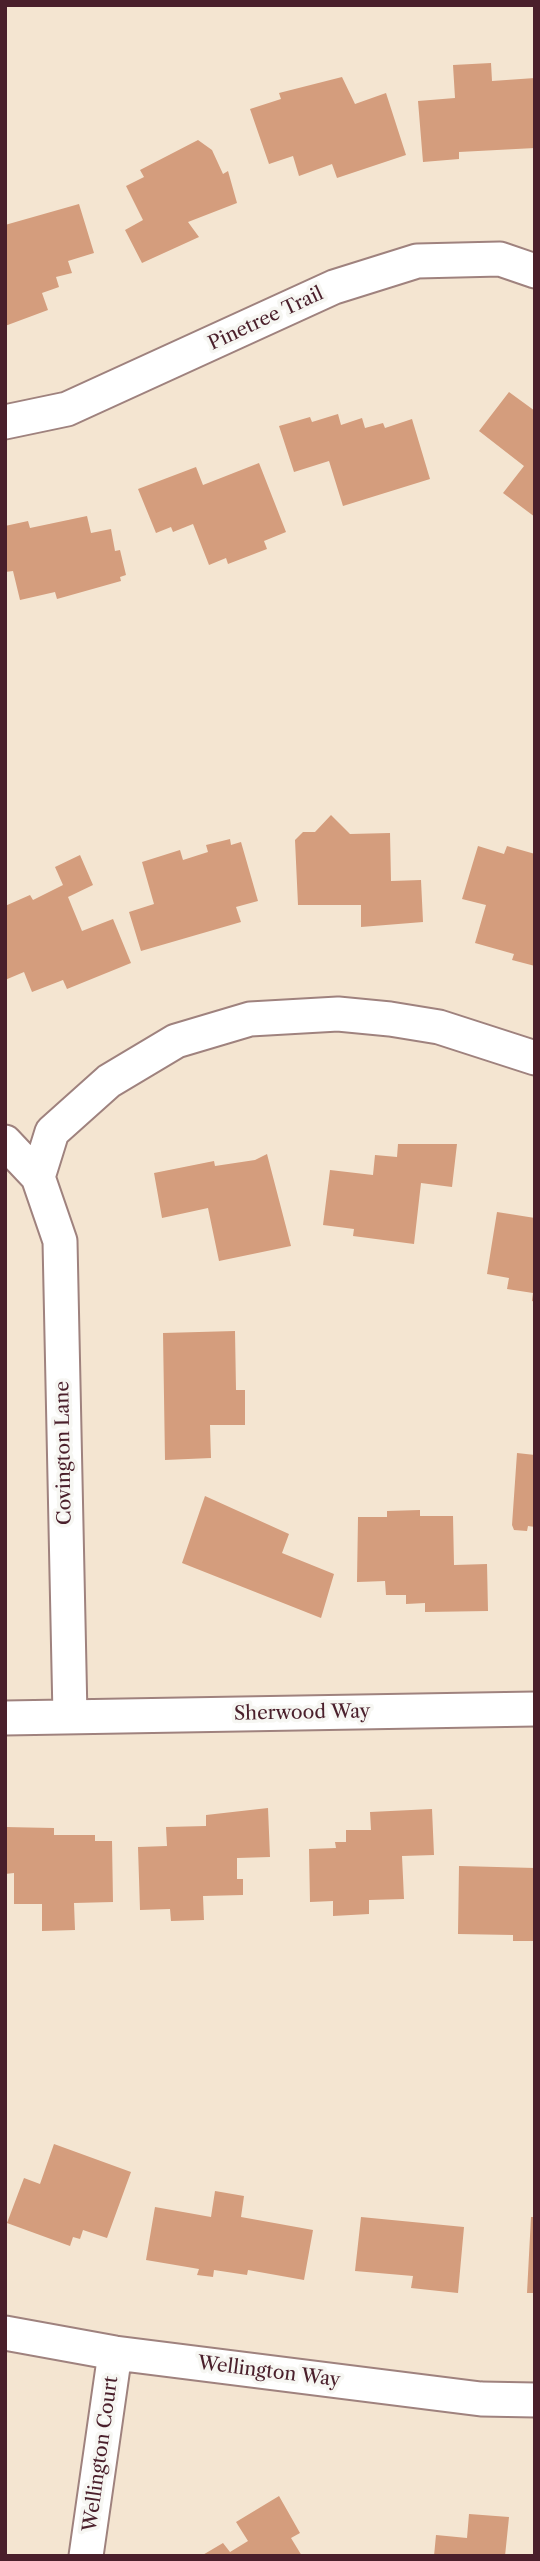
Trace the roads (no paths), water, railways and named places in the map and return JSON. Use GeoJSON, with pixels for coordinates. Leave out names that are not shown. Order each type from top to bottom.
{"type":"FeatureCollection","features":[{"type":"Feature","properties":{"kind":"street","name":"Pinetree Trail"},"geometry":{"type":"LineString","coordinates":[[5,422],[67,409],[334,287],[416,261],[500,259],[535,271]]}},
{"type":"Feature","properties":{"kind":"street"},"geometry":{"type":"LineString","coordinates":[[38,1177],[52,1132],[109,1081],[176,1041],[250,1019],[338,1014],[390,1019],[439,1027],[535,1058]]}},
{"type":"Feature","properties":{"kind":"street","name":"Covington Lane"},"geometry":{"type":"LineString","coordinates":[[5,1142],[38,1177],[60,1241],[70,1716]]}},
{"type":"Feature","properties":{"kind":"street","name":"Sherwood Way"},"geometry":{"type":"LineString","coordinates":[[70,1716],[535,1709]]}},
{"type":"Feature","properties":{"kind":"street"},"geometry":{"type":"LineString","coordinates":[[5,1718],[70,1716]]}},
{"type":"Feature","properties":{"kind":"street","name":"Wellington Way"},"geometry":{"type":"LineString","coordinates":[[5,2333],[116,2353],[481,2399],[535,2400]]}},
{"type":"Feature","properties":{"kind":"street","name":"Wellington Court"},"geometry":{"type":"LineString","coordinates":[[86,2556],[116,2353]]}}]}
